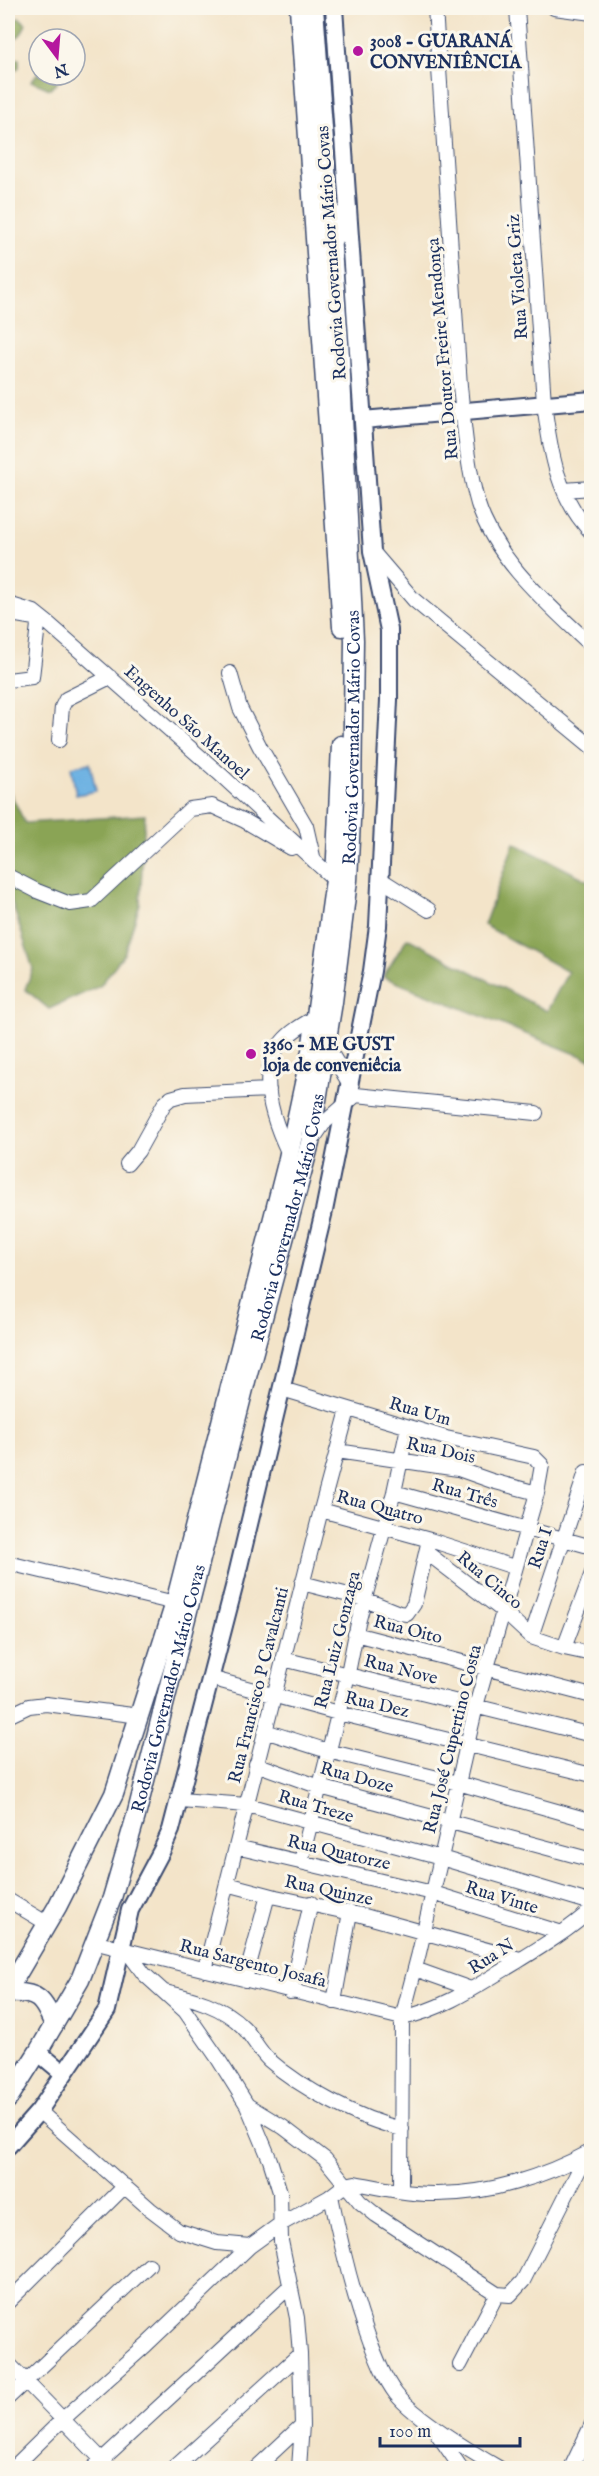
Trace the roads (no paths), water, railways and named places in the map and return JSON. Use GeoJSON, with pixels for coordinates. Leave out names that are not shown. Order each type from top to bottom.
{"type":"FeatureCollection","features":[{"type":"Feature","properties":{"kind":"highway","name":"Rodovia Governador Mário Covas"},"geometry":{"type":"LineString","coordinates":[[8,1992],[48,1924],[114,1794],[140,1716],[175,1603],[289,1154],[316,1017],[334,880],[342,707],[342,626],[299,8]]}},
{"type":"Feature","properties":{"kind":"highway","name":"Rodovia Governador Mário Covas"},"geometry":{"type":"LineString","coordinates":[[8,2099],[80,1980],[97,1943],[112,1898],[141,1796],[247,1377],[310,1143],[333,1002],[347,891],[354,704],[352,586],[332,240],[314,8]]}},
{"type":"Feature","properties":{"kind":"highway"},"geometry":{"type":"LineString","coordinates":[[332,240],[347,210]]}},
{"type":"Feature","properties":{"kind":"highway"},"geometry":{"type":"LineString","coordinates":[[8,1992],[21,1992],[37,1997],[43,2002],[54,2025]]}},
{"type":"Feature","properties":{"kind":"main road"},"geometry":{"type":"LineString","coordinates":[[8,2146],[39,2111],[107,2010],[123,1950],[130,1910],[162,1850],[180,1800],[324,1211],[350,1094],[372,971],[378,926],[390,642],[372,551],[334,8]]}},
{"type":"Feature","properties":{"kind":"main road"},"geometry":{"type":"LineString","coordinates":[[363,420],[591,400]]}},
{"type":"Feature","properties":{"kind":"main road"},"geometry":{"type":"LineString","coordinates":[[38,2052],[63,2073]]}},
{"type":"Feature","properties":{"kind":"street","name":"Rua Doutor Freire Mendonça"},"geometry":{"type":"LineString","coordinates":[[435,8],[463,411],[478,504],[487,525],[517,570],[591,646]]}},
{"type":"Feature","properties":{"kind":"street","name":"Rua Violeta Griz"},"geometry":{"type":"LineString","coordinates":[[517,8],[544,403],[552,459],[578,517],[591,533]]}},
{"type":"Feature","properties":{"kind":"street"},"geometry":{"type":"LineString","coordinates":[[554,8],[591,13]]}},
{"type":"Feature","properties":{"kind":"street"},"geometry":{"type":"LineString","coordinates":[[564,490],[591,488]]}},
{"type":"Feature","properties":{"kind":"street"},"geometry":{"type":"LineString","coordinates":[[372,551],[414,600],[591,747]]}},
{"type":"Feature","properties":{"kind":"street","name":"Engenho São Manoel"},"geometry":{"type":"LineString","coordinates":[[8,604],[24,607],[39,617],[110,677],[334,880]]}},
{"type":"Feature","properties":{"kind":"street"},"geometry":{"type":"LineString","coordinates":[[8,616],[39,617],[32,677],[8,680]]}},
{"type":"Feature","properties":{"kind":"street"},"geometry":{"type":"LineString","coordinates":[[230,673],[240,708],[306,826],[314,861]]}},
{"type":"Feature","properties":{"kind":"street"},"geometry":{"type":"LineString","coordinates":[[59,740],[62,707],[66,699],[110,677]]}},
{"type":"Feature","properties":{"kind":"street"},"geometry":{"type":"LineString","coordinates":[[8,876],[70,904],[92,901],[190,809],[212,806],[245,821],[314,861]]}},
{"type":"Feature","properties":{"kind":"street"},"geometry":{"type":"LineString","coordinates":[[380,879],[429,910]]}},
{"type":"Feature","properties":{"kind":"street"},"geometry":{"type":"LineString","coordinates":[[289,1154],[277,1126],[269,1090],[271,1063],[280,1043],[316,1017]]}},
{"type":"Feature","properties":{"kind":"street"},"geometry":{"type":"LineString","coordinates":[[325,1043],[350,1094]]}},
{"type":"Feature","properties":{"kind":"street"},"geometry":{"type":"LineString","coordinates":[[127,1164],[138,1151],[164,1104],[171,1098],[185,1094],[269,1090]]}},
{"type":"Feature","properties":{"kind":"street"},"geometry":{"type":"LineString","coordinates":[[350,1094],[536,1113]]}},
{"type":"Feature","properties":{"kind":"street"},"geometry":{"type":"LineString","coordinates":[[310,1143],[324,1123],[350,1094]]}},
{"type":"Feature","properties":{"kind":"street","name":"Rua Um"},"geometry":{"type":"LineString","coordinates":[[282,1389],[446,1438],[534,1456],[540,1461],[543,1470]]}},
{"type":"Feature","properties":{"kind":"street","name":"Rua Francisco P Cavalcanti"},"geometry":{"type":"LineString","coordinates":[[205,1970],[348,1410]]}},
{"type":"Feature","properties":{"kind":"street","name":"Rua Luiz Gonzaga"},"geometry":{"type":"LineString","coordinates":[[301,1861],[348,1674],[355,1634],[394,1492],[408,1427]]}},
{"type":"Feature","properties":{"kind":"street","name":"Rua Dois"},"geometry":{"type":"LineString","coordinates":[[337,1451],[458,1469],[537,1493]]}},
{"type":"Feature","properties":{"kind":"street","name":"Rua José Cupertino Costa"},"geometry":{"type":"LineString","coordinates":[[401,2191],[402,2018],[476,1706],[543,1470]]}},
{"type":"Feature","properties":{"kind":"street","name":"Rua I"},"geometry":{"type":"LineString","coordinates":[[531,1637],[562,1538],[586,1472]]}},
{"type":"Feature","properties":{"kind":"street","name":"Rua Três"},"geometry":{"type":"LineString","coordinates":[[394,1492],[591,1547]]}},
{"type":"Feature","properties":{"kind":"street","name":"Rua Quatro"},"geometry":{"type":"LineString","coordinates":[[321,1510],[384,1528],[428,1546],[514,1567]]}},
{"type":"Feature","properties":{"kind":"street","name":"Rua Quatro"},"geometry":{"type":"LineString","coordinates":[[399,1613],[407,1614],[412,1610],[428,1546]]}},
{"type":"Feature","properties":{"kind":"street","name":"Rua Cinco"},"geometry":{"type":"LineString","coordinates":[[428,1546],[531,1637]]}},
{"type":"Feature","properties":{"kind":"street"},"geometry":{"type":"LineString","coordinates":[[8,1563],[175,1603]]}},
{"type":"Feature","properties":{"kind":"street"},"geometry":{"type":"LineString","coordinates":[[564,1648],[591,1573]]}},
{"type":"Feature","properties":{"kind":"street","name":"Rua Oito"},"geometry":{"type":"LineString","coordinates":[[302,1583],[364,1599],[399,1613]]}},
{"type":"Feature","properties":{"kind":"street","name":"Rua Oito"},"geometry":{"type":"LineString","coordinates":[[355,1634],[591,1696]]}},
{"type":"Feature","properties":{"kind":"street"},"geometry":{"type":"LineString","coordinates":[[531,1637],[591,1654]]}},
{"type":"Feature","properties":{"kind":"street","name":"Rua Nove"},"geometry":{"type":"LineString","coordinates":[[283,1659],[591,1736]]}},
{"type":"Feature","properties":{"kind":"street","name":"Rua Dez"},"geometry":{"type":"LineString","coordinates":[[210,1678],[338,1713],[591,1775]]}},
{"type":"Feature","properties":{"kind":"street"},"geometry":{"type":"LineString","coordinates":[[8,1716],[30,1706],[45,1704],[140,1716]]}},
{"type":"Feature","properties":{"kind":"street"},"geometry":{"type":"LineString","coordinates":[[265,1731],[328,1751],[458,1782],[591,1821]]}},
{"type":"Feature","properties":{"kind":"street","name":"Rua Doze"},"geometry":{"type":"LineString","coordinates":[[256,1764],[320,1787],[450,1820],[591,1860]]}},
{"type":"Feature","properties":{"kind":"street","name":"Rua Treze"},"geometry":{"type":"LineString","coordinates":[[180,1800],[247,1805],[591,1902]]}},
{"type":"Feature","properties":{"kind":"street","name":"Rua Quatorze"},"geometry":{"type":"LineString","coordinates":[[236,1847],[433,1893]]}},
{"type":"Feature","properties":{"kind":"street","name":"Rua Quinze"},"geometry":{"type":"LineString","coordinates":[[227,1884],[350,1912],[520,1959]]}},
{"type":"Feature","properties":{"kind":"street","name":"Rua Vinte"},"geometry":{"type":"LineString","coordinates":[[433,1893],[562,1933]]}},
{"type":"Feature","properties":{"kind":"street"},"geometry":{"type":"LineString","coordinates":[[244,1980],[268,1895]]}},
{"type":"Feature","properties":{"kind":"street"},"geometry":{"type":"LineString","coordinates":[[8,1900],[48,1924]]}},
{"type":"Feature","properties":{"kind":"street"},"geometry":{"type":"LineString","coordinates":[[290,1992],[311,1904]]}},
{"type":"Feature","properties":{"kind":"street","name":"Rua N"},"geometry":{"type":"LineString","coordinates":[[402,2018],[446,2004],[562,1933],[591,1909]]}},
{"type":"Feature","properties":{"kind":"street"},"geometry":{"type":"LineString","coordinates":[[334,2002],[350,1912]]}},
{"type":"Feature","properties":{"kind":"street","name":"Rua Sargento Josafa"},"geometry":{"type":"LineString","coordinates":[[97,1943],[402,2018]]}},
{"type":"Feature","properties":{"kind":"street"},"geometry":{"type":"LineString","coordinates":[[123,1950],[144,1974],[185,2011],[202,2035],[247,2105],[277,2178],[281,2207],[279,2225],[289,2287],[297,2318],[300,2354],[302,2426],[299,2469]]}},
{"type":"Feature","properties":{"kind":"street"},"geometry":{"type":"LineString","coordinates":[[415,1970],[471,1989]]}},
{"type":"Feature","properties":{"kind":"street"},"geometry":{"type":"LineString","coordinates":[[165,1992],[196,2000],[218,2009],[243,2027],[260,2051],[284,2072],[359,2116],[402,2129]]}},
{"type":"Feature","properties":{"kind":"street"},"geometry":{"type":"LineString","coordinates":[[247,2105],[304,2142],[325,2159],[360,2202],[376,2215],[497,2294],[510,2295],[523,2281],[589,2152]]}},
{"type":"Feature","properties":{"kind":"street"},"geometry":{"type":"LineString","coordinates":[[39,2111],[150,2209],[179,2231],[217,2243],[250,2246]]}},
{"type":"Feature","properties":{"kind":"street"},"geometry":{"type":"LineString","coordinates":[[13,2469],[62,2420],[250,2246],[279,2225],[331,2196],[345,2185],[356,2183],[432,2194],[487,2189],[531,2177],[589,2152]]}},
{"type":"Feature","properties":{"kind":"street"},"geometry":{"type":"LineString","coordinates":[[8,2302],[125,2186]]}},
{"type":"Feature","properties":{"kind":"street"},"geometry":{"type":"LineString","coordinates":[[331,2196],[348,2277],[375,2355],[395,2393],[429,2422],[499,2469]]}},
{"type":"Feature","properties":{"kind":"street"},"geometry":{"type":"LineString","coordinates":[[8,2398],[149,2265]]}},
{"type":"Feature","properties":{"kind":"street"},"geometry":{"type":"LineString","coordinates":[[8,2362],[102,2466],[289,2287]]}},
{"type":"Feature","properties":{"kind":"street"},"geometry":{"type":"LineString","coordinates":[[460,2365],[497,2294]]}},
{"type":"Feature","properties":{"kind":"street"},"geometry":{"type":"LineString","coordinates":[[174,2469],[300,2354]]}},
{"type":"Feature","properties":{"kind":"street"},"geometry":{"type":"LineString","coordinates":[[429,2422],[461,2469]]}},
{"type":"Feature","properties":{"kind":"street"},"geometry":{"type":"LineString","coordinates":[[571,2469],[591,2424]]}},
{"type":"Feature","properties":{"kind":"street"},"geometry":{"type":"LineString","coordinates":[[256,2469],[302,2426]]}},
{"type":"Feature","properties":{"kind":"water"},"geometry":{"type":"Polygon","coordinates":[[[90,763],[96,791],[76,795],[71,767],[90,763]]]}},
{"type":"Feature","properties":{"kind":"place","name":"3008 - GUARANÁ CONVENIÊNCIA"},"geometry":{"type":"Point","coordinates":[358,51]}},
{"type":"Feature","properties":{"kind":"place","name":"3360 - ME GUST loja de conveniêcia"},"geometry":{"type":"Point","coordinates":[251,1054]}}]}
